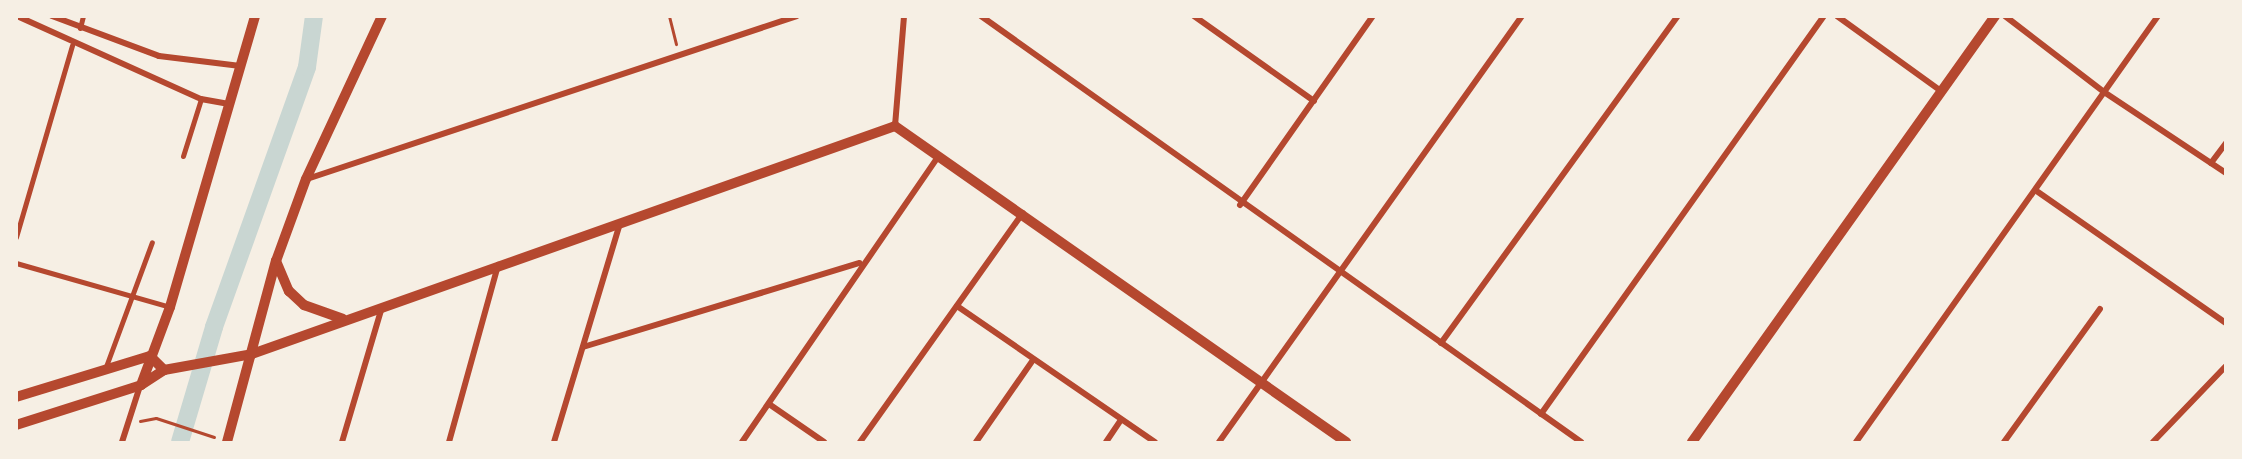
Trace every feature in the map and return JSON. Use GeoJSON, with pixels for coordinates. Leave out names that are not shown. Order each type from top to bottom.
{"type":"FeatureCollection","features":[{"type":"Feature","properties":{"kind":"street"},"geometry":{"type":"LineString","coordinates":[[17,16],[72,45],[201,99],[228,104]]}},
{"type":"Feature","properties":{"kind":"street"},"geometry":{"type":"LineString","coordinates":[[52,16],[159,56],[240,66]]}},
{"type":"Feature","properties":{"kind":"street"},"geometry":{"type":"LineString","coordinates":[[80,27],[83,16]]}},
{"type":"Feature","properties":{"kind":"street"},"geometry":{"type":"LineString","coordinates":[[122,442],[150,356],[170,307],[255,16]]}},
{"type":"Feature","properties":{"kind":"street"},"geometry":{"type":"LineString","coordinates":[[227,442],[276,261],[306,179],[382,16]]}},
{"type":"Feature","properties":{"kind":"street"},"geometry":{"type":"LineString","coordinates":[[306,179],[797,16]]}},
{"type":"Feature","properties":{"kind":"street"},"geometry":{"type":"LineString","coordinates":[[895,126],[904,16]]}},
{"type":"Feature","properties":{"kind":"street"},"geometry":{"type":"LineString","coordinates":[[981,16],[1240,205],[1339,271],[1581,442]]}},
{"type":"Feature","properties":{"kind":"street"},"geometry":{"type":"LineString","coordinates":[[1194,16],[1314,101]]}},
{"type":"Feature","properties":{"kind":"street"},"geometry":{"type":"LineString","coordinates":[[1240,205],[1373,16]]}},
{"type":"Feature","properties":{"kind":"street"},"geometry":{"type":"LineString","coordinates":[[1219,442],[1260,381],[1522,16]]}},
{"type":"Feature","properties":{"kind":"street"},"geometry":{"type":"LineString","coordinates":[[1441,343],[1678,16]]}},
{"type":"Feature","properties":{"kind":"street"},"geometry":{"type":"LineString","coordinates":[[1541,414],[1824,16]]}},
{"type":"Feature","properties":{"kind":"street"},"geometry":{"type":"LineString","coordinates":[[1837,16],[1941,92]]}},
{"type":"Feature","properties":{"kind":"street"},"geometry":{"type":"LineString","coordinates":[[1692,442],[1995,16]]}},
{"type":"Feature","properties":{"kind":"street"},"geometry":{"type":"LineString","coordinates":[[2005,16],[2104,92],[2226,173]]}},
{"type":"Feature","properties":{"kind":"street"},"geometry":{"type":"LineString","coordinates":[[1856,442],[2038,192],[2104,92],[2158,16]]}},
{"type":"Feature","properties":{"kind":"street"},"geometry":{"type":"LineString","coordinates":[[16,237],[72,45]]}},
{"type":"Feature","properties":{"kind":"street"},"geometry":{"type":"LineString","coordinates":[[183,156],[201,99]]}},
{"type":"Feature","properties":{"kind":"street"},"geometry":{"type":"LineString","coordinates":[[895,126],[1023,213],[1346,442]]}},
{"type":"Feature","properties":{"kind":"street"},"geometry":{"type":"LineString","coordinates":[[16,425],[141,385],[169,369],[252,354],[383,304],[895,126]]}},
{"type":"Feature","properties":{"kind":"street"},"geometry":{"type":"LineString","coordinates":[[2211,163],[2226,143]]}},
{"type":"Feature","properties":{"kind":"street"},"geometry":{"type":"LineString","coordinates":[[742,442],[861,263],[938,157]]}},
{"type":"Feature","properties":{"kind":"street"},"geometry":{"type":"LineString","coordinates":[[2038,192],[2226,323]]}},
{"type":"Feature","properties":{"kind":"street"},"geometry":{"type":"LineString","coordinates":[[860,442],[1023,213]]}},
{"type":"Feature","properties":{"kind":"street"},"geometry":{"type":"LineString","coordinates":[[554,442],[621,223]]}},
{"type":"Feature","properties":{"kind":"street"},"geometry":{"type":"LineString","coordinates":[[105,369],[153,242]]}},
{"type":"Feature","properties":{"kind":"street"},"geometry":{"type":"LineString","coordinates":[[276,261],[289,291],[304,305],[343,319]]}},
{"type":"Feature","properties":{"kind":"street"},"geometry":{"type":"LineString","coordinates":[[16,263],[170,307]]}},
{"type":"Feature","properties":{"kind":"street"},"geometry":{"type":"LineString","coordinates":[[583,347],[861,263]]}},
{"type":"Feature","properties":{"kind":"street"},"geometry":{"type":"LineString","coordinates":[[449,442],[498,265]]}},
{"type":"Feature","properties":{"kind":"street"},"geometry":{"type":"LineString","coordinates":[[342,442],[383,304]]}},
{"type":"Feature","properties":{"kind":"street"},"geometry":{"type":"LineString","coordinates":[[957,306],[1155,442]]}},
{"type":"Feature","properties":{"kind":"street"},"geometry":{"type":"LineString","coordinates":[[2004,442],[2100,309]]}},
{"type":"Feature","properties":{"kind":"street"},"geometry":{"type":"LineString","coordinates":[[16,397],[150,356]]}},
{"type":"Feature","properties":{"kind":"street"},"geometry":{"type":"LineString","coordinates":[[150,356],[169,369]]}},
{"type":"Feature","properties":{"kind":"street"},"geometry":{"type":"LineString","coordinates":[[976,442],[1033,360]]}},
{"type":"Feature","properties":{"kind":"street"},"geometry":{"type":"LineString","coordinates":[[2153,442],[2226,366]]}},
{"type":"Feature","properties":{"kind":"street"},"geometry":{"type":"LineString","coordinates":[[769,404],[824,442]]}},
{"type":"Feature","properties":{"kind":"street"},"geometry":{"type":"LineString","coordinates":[[1106,442],[1121,420]]}},
{"type":"Feature","properties":{"kind":"path"},"geometry":{"type":"LineString","coordinates":[[664,16],[669,17],[679,55]]}},
{"type":"Feature","properties":{"kind":"path"},"geometry":{"type":"LineString","coordinates":[[156,418],[210,435]]}},
{"type":"Feature","properties":{"kind":"waterway"},"geometry":{"type":"LineString","coordinates":[[180,442],[214,327],[307,67],[314,16]]}}]}
